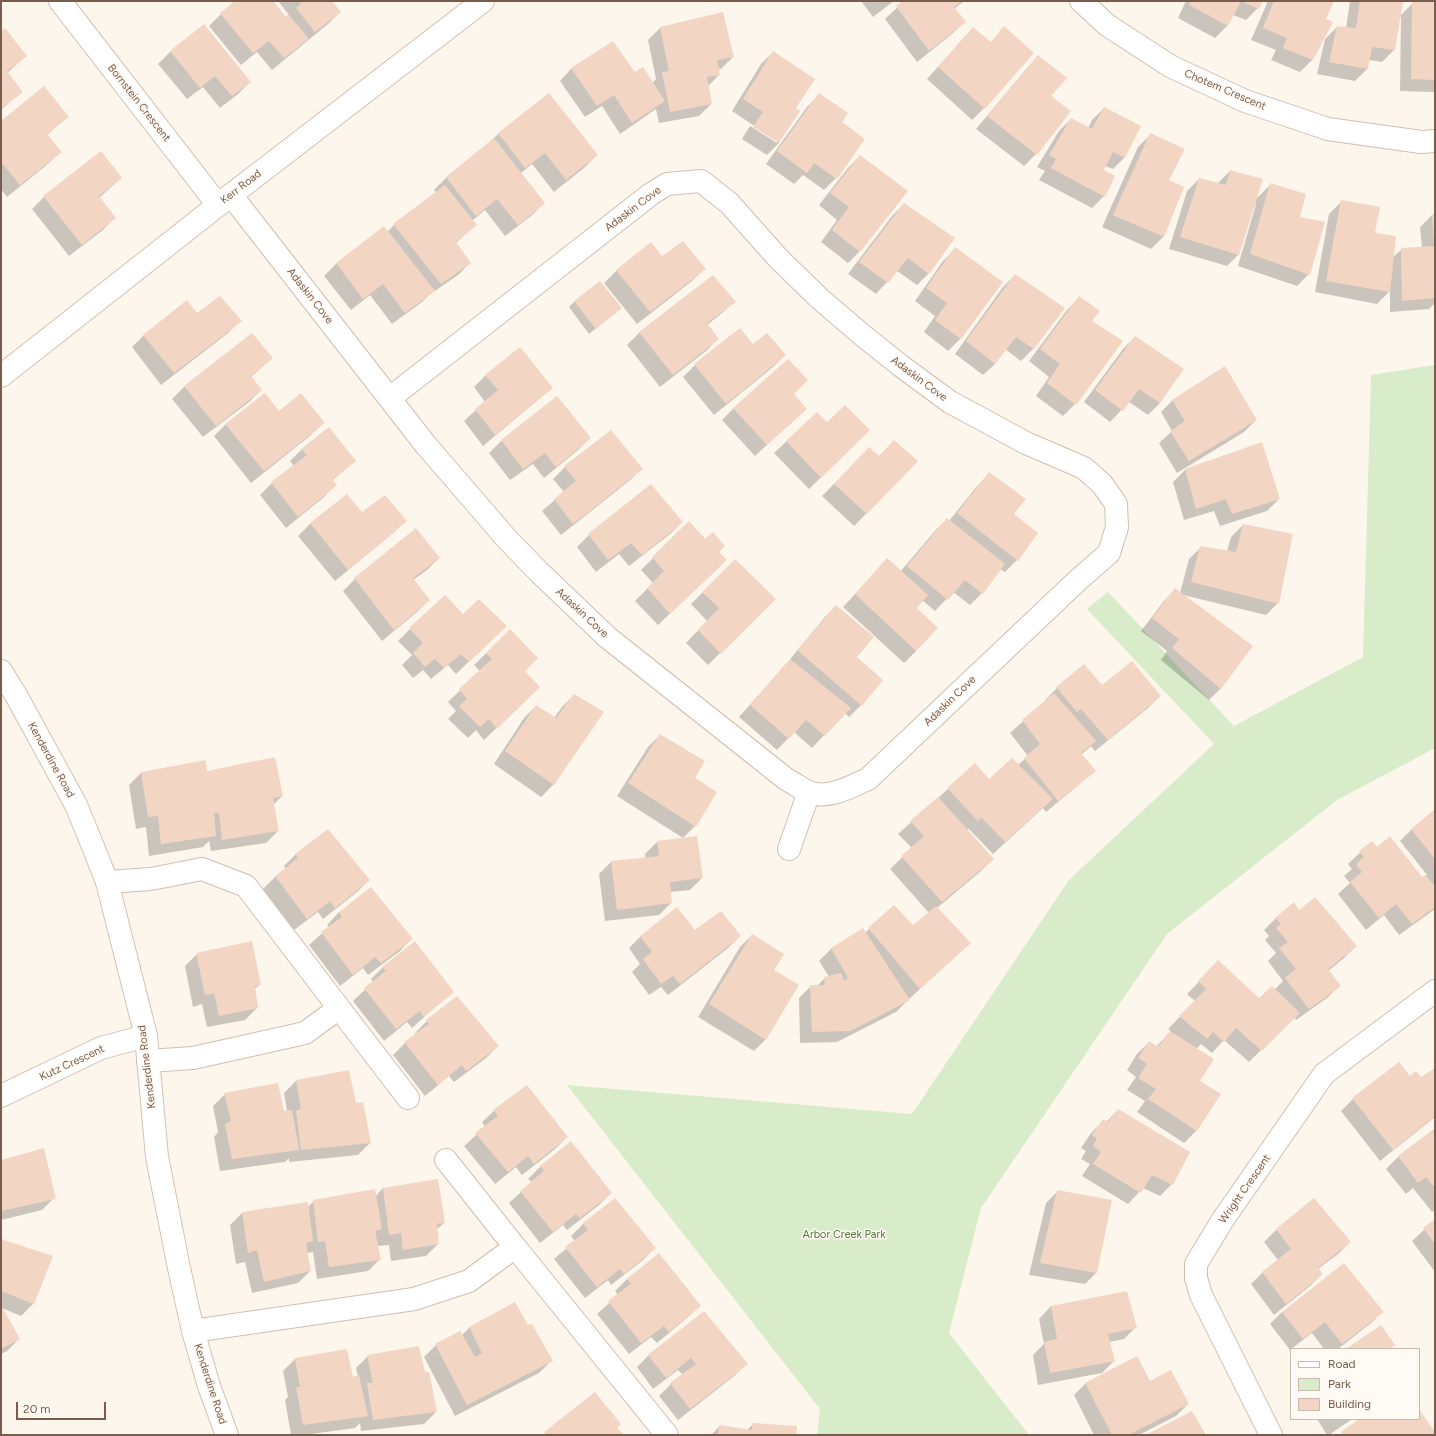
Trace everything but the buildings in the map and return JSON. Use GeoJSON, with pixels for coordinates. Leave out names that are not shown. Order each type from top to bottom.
{"type":"FeatureCollection","features":[{"type":"Feature","properties":{"kind":"street","name":"Bornstein Crescent"},"geometry":{"type":"LineString","coordinates":[[60,1],[224,200]]}},
{"type":"Feature","properties":{"kind":"street","name":"Kerr Road"},"geometry":{"type":"LineString","coordinates":[[1,376],[224,200],[483,1]]}},
{"type":"Feature","properties":{"kind":"street","name":"Chotem Crescent"},"geometry":{"type":"LineString","coordinates":[[1081,1],[1107,25],[1170,66],[1244,101],[1328,129],[1421,142],[1435,141]]}},
{"type":"Feature","properties":{"kind":"street","name":"Adaskin Cove"},"geometry":{"type":"LineString","coordinates":[[224,200],[390,398],[425,444],[506,538],[578,610],[608,637],[786,779],[809,792],[825,795],[841,791],[868,779],[1077,581],[1109,553],[1117,527],[1116,504],[1102,484],[1084,468],[1026,444],[950,402],[901,366],[819,298],[778,258],[729,203],[701,181],[667,184],[651,194],[390,398]]}},
{"type":"Feature","properties":{"kind":"street","name":"Kenderdine Road"},"geometry":{"type":"LineString","coordinates":[[1,671],[21,704],[76,805],[107,882],[146,1036],[157,1157],[178,1268],[193,1331],[209,1386],[227,1435]]}},
{"type":"Feature","properties":{"kind":"street"},"geometry":{"type":"LineString","coordinates":[[789,849],[809,792]]}},
{"type":"Feature","properties":{"kind":"street"},"geometry":{"type":"LineString","coordinates":[[107,882],[151,879],[202,869],[246,886],[408,1098]]}},
{"type":"Feature","properties":{"kind":"street","name":"Wright Crescent"},"geometry":{"type":"LineString","coordinates":[[1271,1435],[1201,1295],[1196,1278],[1196,1264],[1222,1221],[1324,1074],[1435,991]]}},
{"type":"Feature","properties":{"kind":"street"},"geometry":{"type":"LineString","coordinates":[[148,1061],[193,1058],[305,1033],[339,1008]]}},
{"type":"Feature","properties":{"kind":"street","name":"Kutz Crescent"},"geometry":{"type":"LineString","coordinates":[[1,1096],[101,1048],[146,1036]]}},
{"type":"Feature","properties":{"kind":"street"},"geometry":{"type":"LineString","coordinates":[[446,1160],[667,1435]]}},
{"type":"Feature","properties":{"kind":"street"},"geometry":{"type":"LineString","coordinates":[[193,1331],[414,1299],[469,1281],[515,1247]]}},
{"type":"Feature","properties":{"kind":"green space","name":"Arbor Creek Park"},"geometry":{"type":"Polygon","coordinates":[[[1435,365],[1435,748],[1337,800],[1167,934],[981,1208],[949,1333],[1029,1435],[817,1435],[820,1409],[567,1085],[912,1114],[1069,880],[1214,744],[1087,609],[1108,592],[1234,726],[1363,657],[1371,375],[1435,365]]]}}]}
